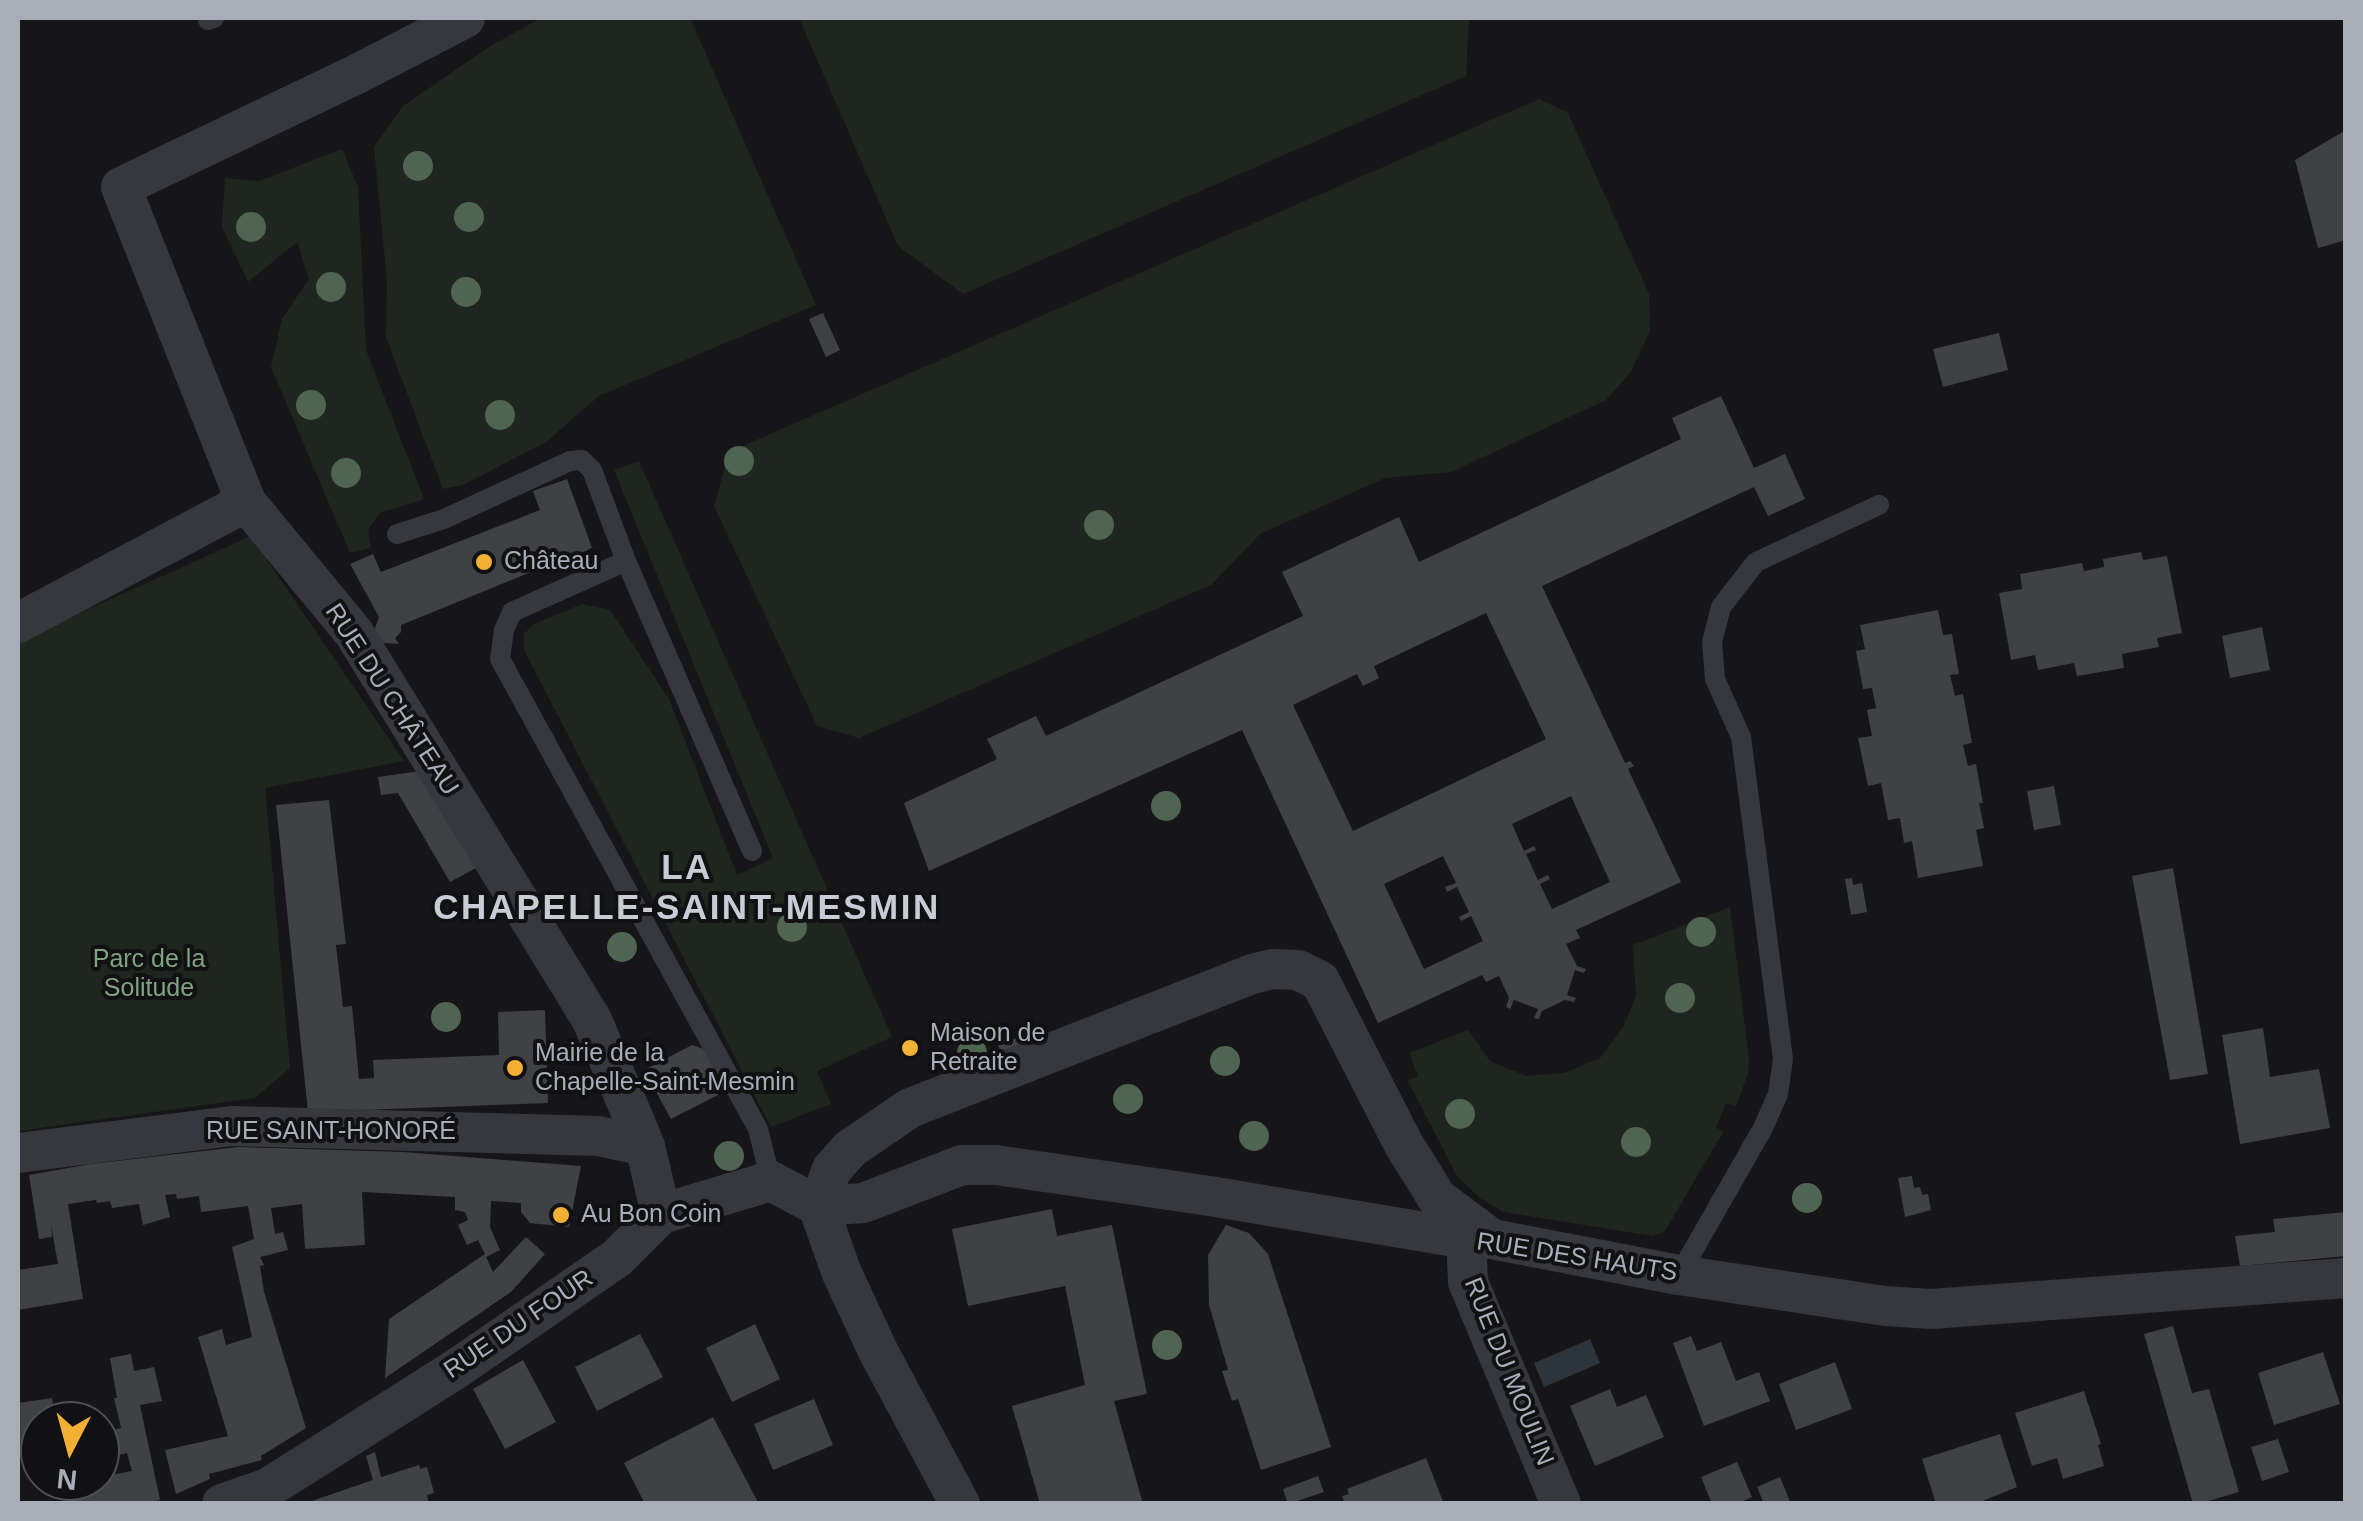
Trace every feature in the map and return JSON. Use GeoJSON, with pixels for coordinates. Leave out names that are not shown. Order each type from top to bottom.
{"type":"FeatureCollection","features":[{"type":"Feature","properties":{"kind":"street","name":"RUE DU CHÂTEAU"},"geometry":{"type":"LineString","coordinates":[[465,18],[122,188],[246,502],[354,634],[592,1020],[644,1146],[661,1214]]}},
{"type":"Feature","properties":{"kind":"street"},"geometry":{"type":"LineString","coordinates":[[18,623],[246,502]]}},
{"type":"Feature","properties":{"kind":"street"},"geometry":{"type":"LineString","coordinates":[[960,1504],[878,1351],[841,1271],[818,1206],[832,1169],[841,1159],[910,1108],[1252,974],[1273,969],[1298,970],[1320,981],[1403,1143],[1436,1198],[1479,1239]]}},
{"type":"Feature","properties":{"kind":"street","name":"RUE SAINT-HONORÉ"},"geometry":{"type":"LineString","coordinates":[[18,1153],[232,1126],[598,1136],[644,1146]]}},
{"type":"Feature","properties":{"kind":"street"},"geometry":{"type":"LineString","coordinates":[[1369,1222],[1391,1209],[1399,1194],[1404,1176],[1403,1143]]}},
{"type":"Feature","properties":{"kind":"street","name":"RUE DES HAUTS"},"geometry":{"type":"LineString","coordinates":[[818,1206],[862,1203],[962,1164],[996,1165],[1884,1306],[1931,1310],[2346,1278]]}},
{"type":"Feature","properties":{"kind":"street"},"geometry":{"type":"LineString","coordinates":[[771,1181],[818,1206]]}},
{"type":"Feature","properties":{"kind":"street","name":"RUE DU FOUR"},"geometry":{"type":"LineString","coordinates":[[222,1504],[271,1496],[618,1258],[661,1214],[771,1181]]}},
{"type":"Feature","properties":{"kind":"street","name":"RUE DU MOULIN"},"geometry":{"type":"LineString","coordinates":[[1479,1239],[1468,1282],[1561,1504]]}},
{"type":"Feature","properties":{"kind":"lane"},"geometry":{"type":"LineString","coordinates":[[397,534],[444,519],[570,460],[582,460],[592,470],[626,562],[752,851]]}},
{"type":"Feature","properties":{"kind":"lane"},"geometry":{"type":"LineString","coordinates":[[1679,1274],[1764,1128],[1778,1094],[1783,1059],[1741,737],[1715,679],[1712,642],[1716,624],[1721,607],[1756,562],[1879,505]]}},
{"type":"Feature","properties":{"kind":"lane"},"geometry":{"type":"LineString","coordinates":[[626,562],[512,612],[504,630],[500,659],[758,1129],[771,1181]]}},
{"type":"Feature","properties":{"kind":"green space"},"geometry":{"type":"Polygon","coordinates":[[[541,18],[690,18],[816,305],[599,396],[546,442],[463,485],[443,489],[386,337],[387,281],[374,147],[403,106],[492,45],[541,18]]]}},
{"type":"Feature","properties":{"kind":"green space"},"geometry":{"type":"Polygon","coordinates":[[[799,18],[1469,18],[1466,76],[963,294],[898,246],[799,18]]]}},
{"type":"Feature","properties":{"kind":"green space"},"geometry":{"type":"Polygon","coordinates":[[[1539,99],[1568,113],[1649,294],[1650,331],[1630,373],[1606,400],[1451,472],[1385,478],[1260,534],[1211,585],[859,738],[817,726],[714,506],[729,452],[1539,99]]]}},
{"type":"Feature","properties":{"kind":"green space"},"geometry":{"type":"Polygon","coordinates":[[[342,149],[358,187],[366,350],[424,499],[380,513],[368,530],[371,548],[350,553],[271,367],[282,319],[309,279],[297,242],[248,282],[222,227],[225,178],[259,181],[342,149]]]}},
{"type":"Feature","properties":{"kind":"green space"},"geometry":{"type":"Polygon","coordinates":[[[639,461],[892,1037],[817,1071],[831,1104],[771,1127],[524,650],[524,634],[534,624],[582,604],[610,610],[669,699],[737,875],[773,858],[614,470],[639,461]]]}},
{"type":"Feature","properties":{"kind":"green space","name":"Parc de la Solitude"},"geometry":{"type":"Polygon","coordinates":[[[251,536],[404,761],[265,788],[290,1068],[255,1098],[18,1131],[18,641],[251,536]]]}},
{"type":"Feature","properties":{"kind":"green space"},"geometry":{"type":"Polygon","coordinates":[[[1730,907],[1748,1074],[1736,1106],[1726,1103],[1716,1127],[1723,1132],[1665,1231],[1652,1236],[1504,1212],[1481,1199],[1457,1176],[1408,1081],[1418,1076],[1409,1053],[1468,1030],[1490,1061],[1526,1076],[1564,1073],[1600,1058],[1623,1027],[1636,996],[1633,945],[1730,907]]]}},
{"type":"Feature","properties":{"kind":"shaded area"},"geometry":{"type":"Polygon","coordinates":[[[1590,1339],[1600,1363],[1544,1387],[1534,1363],[1590,1339]]]}},
{"type":"Feature","properties":{"kind":"building"},"geometry":{"type":"Polygon","coordinates":[[[2346,130],[2346,240],[2318,248],[2295,160],[2346,130]]]}},
{"type":"Feature","properties":{"kind":"building"},"geometry":{"type":"Polygon","coordinates":[[[823,313],[840,350],[826,357],[809,319],[823,313]]]}},
{"type":"Feature","properties":{"kind":"building"},"geometry":{"type":"Polygon","coordinates":[[[1999,333],[2008,370],[1943,387],[1933,349],[1999,333]]]}},
{"type":"Feature","properties":{"kind":"building"},"geometry":{"type":"Polygon","coordinates":[[[1721,396],[1754,468],[1785,454],[1805,499],[1768,516],[1754,487],[1542,586],[1625,763],[1630,761],[1634,766],[1628,769],[1681,882],[1576,930],[1580,938],[1566,944],[1577,966],[1586,969],[1584,973],[1575,970],[1567,995],[1576,998],[1574,1002],[1565,1000],[1542,1011],[1539,1019],[1534,1018],[1538,1009],[1514,1000],[1510,1009],[1506,1007],[1509,998],[1499,976],[1486,982],[1482,975],[1378,1023],[1242,730],[929,871],[904,803],[997,759],[987,739],[1036,716],[1046,736],[1303,616],[1282,572],[1399,517],[1419,562],[1681,439],[1672,418],[1721,396]],[[1486,613],[1374,666],[1379,678],[1363,686],[1357,674],[1293,705],[1353,831],[1546,739],[1486,613]],[[1571,796],[1512,824],[1524,851],[1534,846],[1536,850],[1526,854],[1538,880],[1548,875],[1550,879],[1540,884],[1552,909],[1610,882],[1571,796]],[[1443,856],[1384,884],[1424,969],[1483,941],[1471,916],[1461,921],[1459,917],[1469,912],[1457,887],[1447,892],[1445,887],[1456,883],[1443,856]]]}},
{"type":"Feature","properties":{"kind":"building","name":"Château"},"geometry":{"type":"Polygon","coordinates":[[[567,479],[592,548],[587,550],[586,560],[577,564],[568,557],[401,625],[395,638],[399,644],[384,643],[374,631],[379,617],[350,564],[373,554],[381,572],[540,510],[533,491],[567,479]]]}},
{"type":"Feature","properties":{"kind":"building"},"geometry":{"type":"Polygon","coordinates":[[[2141,552],[2143,560],[2167,556],[2182,633],[2157,638],[2159,647],[2122,654],[2124,668],[2077,676],[2074,663],[2038,670],[2035,655],[2011,660],[1999,593],[2022,589],[2020,574],[2082,563],[2084,571],[2104,567],[2103,559],[2141,552]]]}},
{"type":"Feature","properties":{"kind":"building"},"geometry":{"type":"Polygon","coordinates":[[[1938,610],[1943,635],[1952,634],[1959,674],[1950,675],[1955,696],[1963,694],[1972,743],[1963,745],[1968,766],[1976,764],[1983,803],[1979,803],[1984,828],[1976,830],[1983,866],[1918,878],[1912,841],[1904,843],[1900,818],[1888,820],[1881,783],[1868,786],[1858,738],[1872,736],[1867,710],[1876,708],[1872,688],[1863,689],[1856,651],[1865,649],[1860,625],[1938,610]]]}},
{"type":"Feature","properties":{"kind":"building"},"geometry":{"type":"Polygon","coordinates":[[[2262,627],[2270,670],[2230,678],[2222,636],[2262,627]]]}},
{"type":"Feature","properties":{"kind":"building"},"geometry":{"type":"Polygon","coordinates":[[[421,771],[480,866],[450,882],[398,793],[381,795],[378,777],[421,771]]]}},
{"type":"Feature","properties":{"kind":"building"},"geometry":{"type":"Polygon","coordinates":[[[2054,786],[2061,825],[2034,830],[2027,791],[2054,786]]]}},
{"type":"Feature","properties":{"kind":"building"},"geometry":{"type":"Polygon","coordinates":[[[329,800],[346,944],[336,945],[343,1007],[352,1006],[359,1079],[374,1078],[373,1060],[499,1055],[498,1012],[545,1010],[548,1103],[308,1112],[276,805],[329,800]]]}},
{"type":"Feature","properties":{"kind":"building"},"geometry":{"type":"Polygon","coordinates":[[[2173,868],[2208,1074],[2170,1080],[2132,876],[2173,868]]]}},
{"type":"Feature","properties":{"kind":"building"},"geometry":{"type":"Polygon","coordinates":[[[1852,878],[1853,885],[1862,883],[1867,912],[1851,915],[1845,879],[1852,878]]]}},
{"type":"Feature","properties":{"kind":"building"},"geometry":{"type":"Polygon","coordinates":[[[1044,1028],[1048,1041],[1003,1058],[998,1045],[1044,1028]]]}},
{"type":"Feature","properties":{"kind":"building"},"geometry":{"type":"Polygon","coordinates":[[[2263,1028],[2270,1077],[2319,1069],[2330,1128],[2240,1144],[2222,1035],[2263,1028]]]}},
{"type":"Feature","properties":{"kind":"building"},"geometry":{"type":"Polygon","coordinates":[[[692,1045],[707,1050],[722,1081],[718,1095],[671,1119],[644,1070],[692,1045]]]}},
{"type":"Feature","properties":{"kind":"building"},"geometry":{"type":"Polygon","coordinates":[[[238,1147],[403,1152],[581,1166],[569,1227],[530,1223],[521,1212],[521,1203],[491,1201],[490,1227],[500,1250],[486,1257],[493,1272],[526,1237],[545,1254],[511,1292],[385,1378],[389,1319],[485,1254],[478,1240],[467,1245],[458,1225],[468,1220],[465,1212],[455,1210],[455,1197],[362,1192],[365,1245],[305,1249],[302,1204],[271,1208],[275,1234],[283,1232],[288,1250],[260,1257],[264,1265],[260,1266],[264,1292],[306,1428],[261,1456],[262,1460],[209,1474],[210,1479],[176,1494],[165,1450],[228,1436],[198,1337],[222,1329],[226,1345],[252,1337],[232,1247],[254,1239],[248,1206],[201,1212],[199,1196],[177,1199],[176,1194],[165,1195],[170,1217],[143,1225],[139,1204],[112,1208],[110,1201],[96,1200],[68,1204],[83,1299],[18,1310],[18,1270],[58,1264],[51,1225],[52,1237],[39,1239],[29,1175],[238,1147]]]}},
{"type":"Feature","properties":{"kind":"building"},"geometry":{"type":"Polygon","coordinates":[[[1912,1176],[1914,1188],[1920,1187],[1922,1195],[1928,1194],[1931,1210],[1905,1217],[1898,1178],[1912,1176]]]}},
{"type":"Feature","properties":{"kind":"building"},"geometry":{"type":"Polygon","coordinates":[[[1052,1209],[1057,1236],[1112,1225],[1147,1394],[1114,1401],[1143,1504],[1040,1504],[1012,1406],[1085,1385],[1065,1286],[968,1306],[952,1229],[1052,1209]]]}},
{"type":"Feature","properties":{"kind":"building"},"geometry":{"type":"Polygon","coordinates":[[[2346,1212],[2346,1256],[2240,1266],[2235,1236],[2275,1232],[2273,1219],[2346,1212]]]}},
{"type":"Feature","properties":{"kind":"building"},"geometry":{"type":"Polygon","coordinates":[[[1226,1225],[1249,1233],[1268,1254],[1331,1447],[1261,1470],[1238,1399],[1232,1401],[1222,1371],[1228,1370],[1209,1305],[1208,1255],[1226,1225]]]}},
{"type":"Feature","properties":{"kind":"building"},"geometry":{"type":"Polygon","coordinates":[[[755,1324],[780,1379],[732,1402],[706,1348],[755,1324]]]}},
{"type":"Feature","properties":{"kind":"building"},"geometry":{"type":"Polygon","coordinates":[[[2173,1326],[2192,1393],[2209,1389],[2239,1492],[2198,1504],[2193,1504],[2144,1334],[2173,1326]]]}},
{"type":"Feature","properties":{"kind":"building"},"geometry":{"type":"Polygon","coordinates":[[[640,1334],[663,1377],[597,1411],[575,1367],[640,1334]]]}},
{"type":"Feature","properties":{"kind":"building"},"geometry":{"type":"Polygon","coordinates":[[[1691,1336],[1697,1351],[1721,1342],[1736,1381],[1759,1372],[1770,1401],[1704,1426],[1673,1343],[1691,1336]]]}},
{"type":"Feature","properties":{"kind":"building"},"geometry":{"type":"Polygon","coordinates":[[[2323,1352],[2340,1404],[2274,1425],[2258,1373],[2323,1352]]]}},
{"type":"Feature","properties":{"kind":"building"},"geometry":{"type":"Polygon","coordinates":[[[131,1354],[134,1371],[154,1367],[162,1401],[140,1405],[160,1500],[145,1504],[68,1504],[67,1501],[120,1501],[120,1473],[132,1471],[127,1453],[120,1455],[120,1401],[114,1398],[110,1358],[131,1354]]]}},
{"type":"Feature","properties":{"kind":"building"},"geometry":{"type":"Polygon","coordinates":[[[523,1360],[556,1422],[505,1449],[473,1389],[523,1360]]]}},
{"type":"Feature","properties":{"kind":"building"},"geometry":{"type":"Polygon","coordinates":[[[1835,1362],[1852,1409],[1796,1430],[1779,1384],[1835,1362]]]}},
{"type":"Feature","properties":{"kind":"building"},"geometry":{"type":"Polygon","coordinates":[[[1610,1389],[1617,1407],[1646,1395],[1664,1437],[1595,1466],[1570,1406],[1610,1389]]]}},
{"type":"Feature","properties":{"kind":"building"},"geometry":{"type":"Polygon","coordinates":[[[2084,1391],[2104,1466],[2063,1479],[2057,1458],[2032,1466],[2015,1413],[2084,1391]]]}},
{"type":"Feature","properties":{"kind":"building"},"geometry":{"type":"Polygon","coordinates":[[[814,1399],[833,1445],[773,1470],[754,1424],[814,1399]]]}},
{"type":"Feature","properties":{"kind":"building"},"geometry":{"type":"Polygon","coordinates":[[[18,1403],[20,1403],[18,1451],[18,1403]]]}},
{"type":"Feature","properties":{"kind":"building"},"geometry":{"type":"Polygon","coordinates":[[[713,1417],[759,1504],[645,1504],[624,1463],[713,1417]]]}},
{"type":"Feature","properties":{"kind":"building"},"geometry":{"type":"Polygon","coordinates":[[[2000,1434],[2017,1487],[1975,1504],[1936,1504],[1922,1459],[2000,1434]]]}},
{"type":"Feature","properties":{"kind":"building"},"geometry":{"type":"Polygon","coordinates":[[[2278,1439],[2289,1472],[2262,1481],[2251,1447],[2278,1439]]]}},
{"type":"Feature","properties":{"kind":"building"},"geometry":{"type":"Polygon","coordinates":[[[375,1452],[381,1477],[419,1465],[420,1469],[427,1467],[434,1493],[427,1495],[429,1504],[303,1504],[373,1480],[366,1456],[375,1452]]]}},
{"type":"Feature","properties":{"kind":"building"},"geometry":{"type":"Polygon","coordinates":[[[1426,1458],[1444,1504],[1345,1504],[1342,1496],[1349,1494],[1347,1489],[1426,1458]]]}},
{"type":"Feature","properties":{"kind":"building"},"geometry":{"type":"Polygon","coordinates":[[[1737,1462],[1752,1497],[1736,1504],[1712,1504],[1701,1477],[1737,1462]]]}},
{"type":"Feature","properties":{"kind":"building"},"geometry":{"type":"Polygon","coordinates":[[[1318,1476],[1324,1492],[1288,1504],[1283,1489],[1318,1476]]]}},
{"type":"Feature","properties":{"kind":"building"},"geometry":{"type":"Polygon","coordinates":[[[1780,1477],[1791,1504],[1764,1504],[1757,1487],[1780,1477]]]}},
{"type":"Feature","properties":{"kind":"place","name":"Château"},"geometry":{"type":"Point","coordinates":[484,562]}},
{"type":"Feature","properties":{"kind":"place","name":"Maison de Retraite"},"geometry":{"type":"Point","coordinates":[910,1048]}},
{"type":"Feature","properties":{"kind":"place","name":"Mairie de la Chapelle-Saint-Mesmin"},"geometry":{"type":"Point","coordinates":[515,1068]}},
{"type":"Feature","properties":{"kind":"place","name":"Au Bon Coin"},"geometry":{"type":"Point","coordinates":[561,1215]}},
{"type":"Feature","properties":{"kind":"district","name":"LA CHAPELLE-SAINT-MESMIN"},"geometry":{"type":"Point","coordinates":[687,889]}}]}
